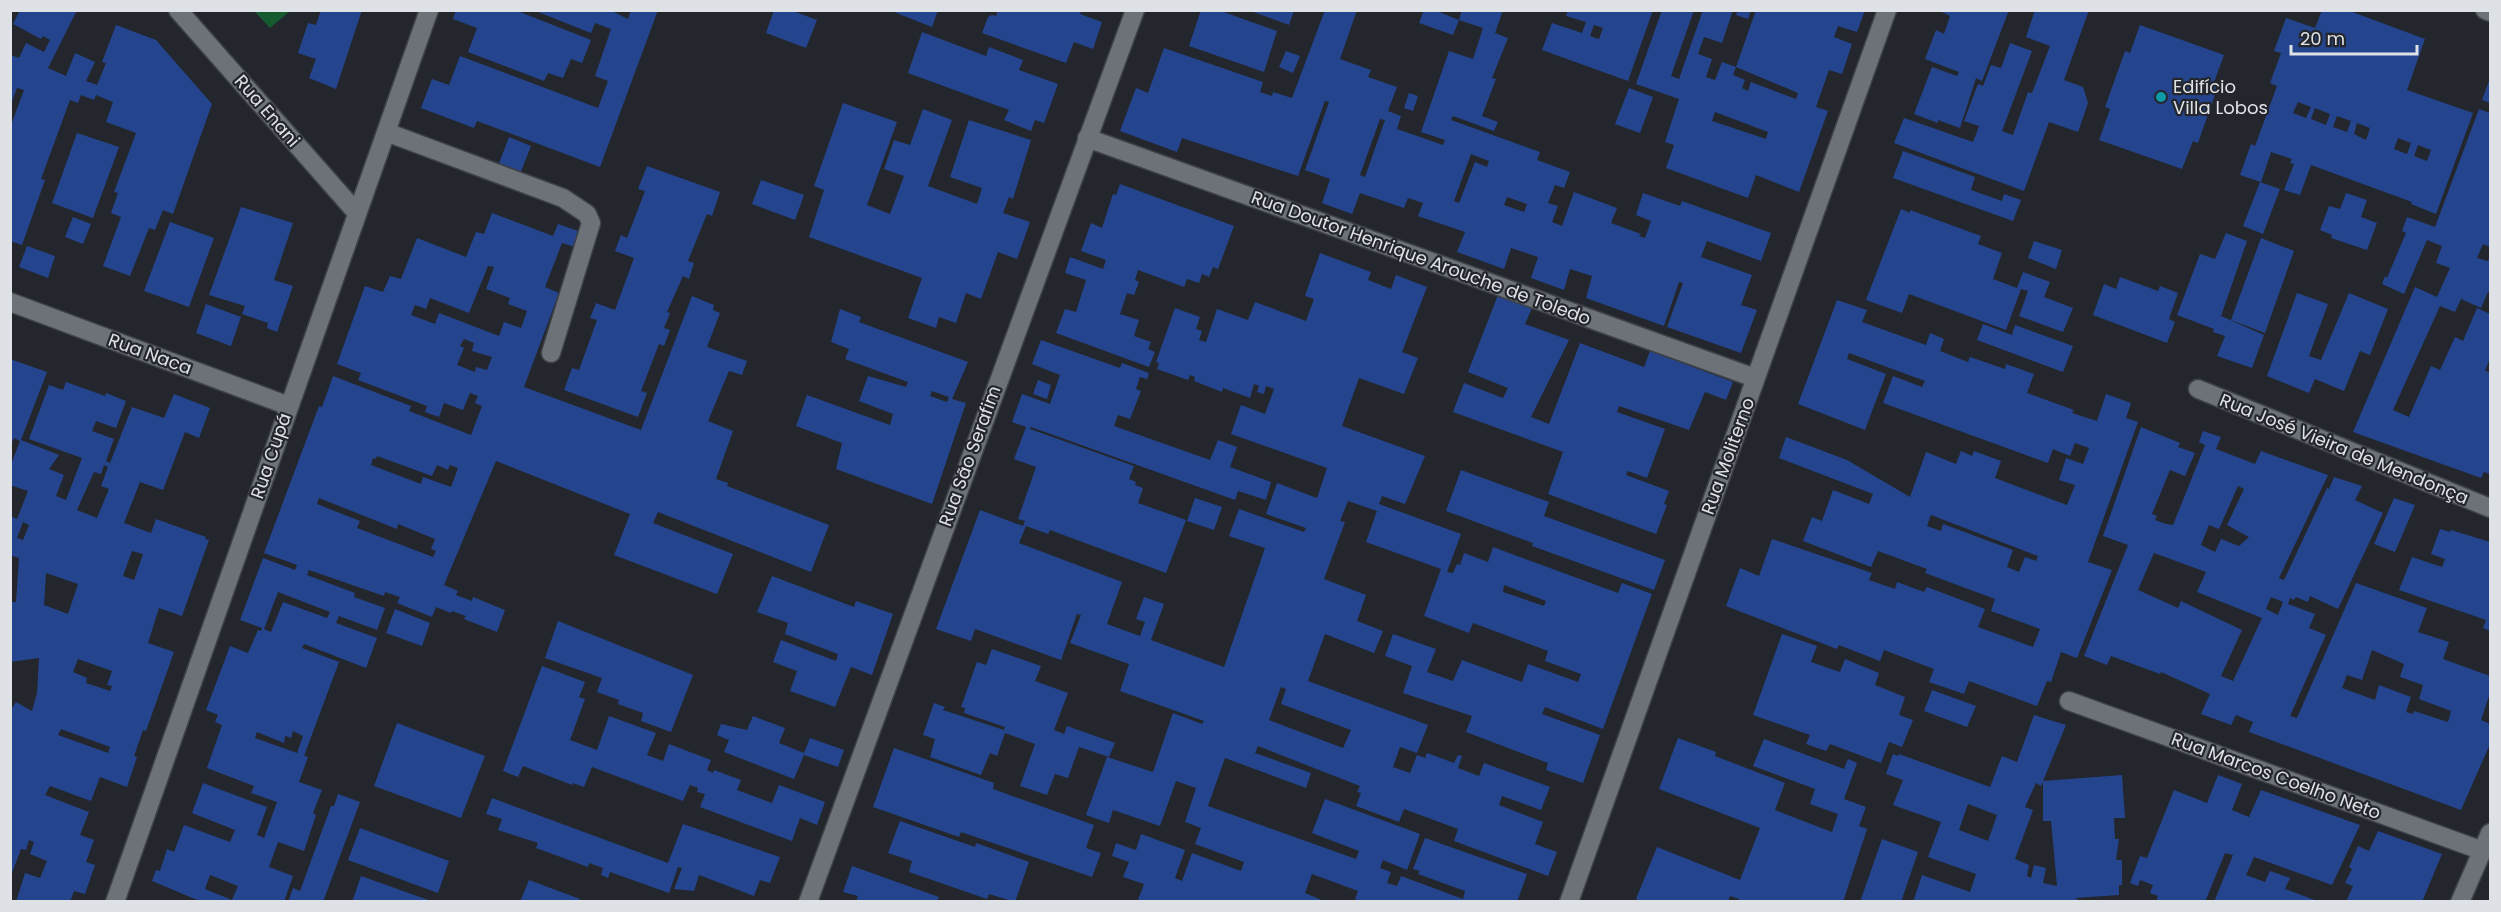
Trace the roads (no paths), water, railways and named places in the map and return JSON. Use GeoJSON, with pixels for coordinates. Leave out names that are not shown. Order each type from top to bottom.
{"type":"FeatureCollection","features":[{"type":"Feature","properties":{"kind":"street","name":"Rua Enani"},"geometry":{"type":"LineString","coordinates":[[178,10],[356,212]]}},
{"type":"Feature","properties":{"kind":"street","name":"Rua Cupá"},"geometry":{"type":"LineString","coordinates":[[115,902],[429,10]]}},
{"type":"Feature","properties":{"kind":"street","name":"Rua São Serafim"},"geometry":{"type":"LineString","coordinates":[[808,902],[1135,10]]}},
{"type":"Feature","properties":{"kind":"street","name":"Rua Moliterno"},"geometry":{"type":"LineString","coordinates":[[1569,902],[1887,10]]}},
{"type":"Feature","properties":{"kind":"street"},"geometry":{"type":"LineString","coordinates":[[2485,10],[2490,12]]}},
{"type":"Feature","properties":{"kind":"street"},"geometry":{"type":"LineString","coordinates":[[386,132],[563,198],[587,214],[591,224],[551,353]]}},
{"type":"Feature","properties":{"kind":"street","name":"Rua Doutor Henrique Arouche de Toledo"},"geometry":{"type":"LineString","coordinates":[[1087,138],[1755,378]]}},
{"type":"Feature","properties":{"kind":"street","name":"Rua Naca"},"geometry":{"type":"LineString","coordinates":[[10,302],[289,406]]}},
{"type":"Feature","properties":{"kind":"street","name":"Rua José Vieira de Mendonça"},"geometry":{"type":"LineString","coordinates":[[2198,389],[2490,508]]}},
{"type":"Feature","properties":{"kind":"street","name":"Rua Marcos Coelho Neto"},"geometry":{"type":"LineString","coordinates":[[2069,701],[2483,850]]}},
{"type":"Feature","properties":{"kind":"street"},"geometry":{"type":"LineString","coordinates":[[2460,902],[2490,833]]}},
{"type":"Feature","properties":{"kind":"place","name":"Edifício Villa Lobos"},"geometry":{"type":"Point","coordinates":[2161,97]}}]}
